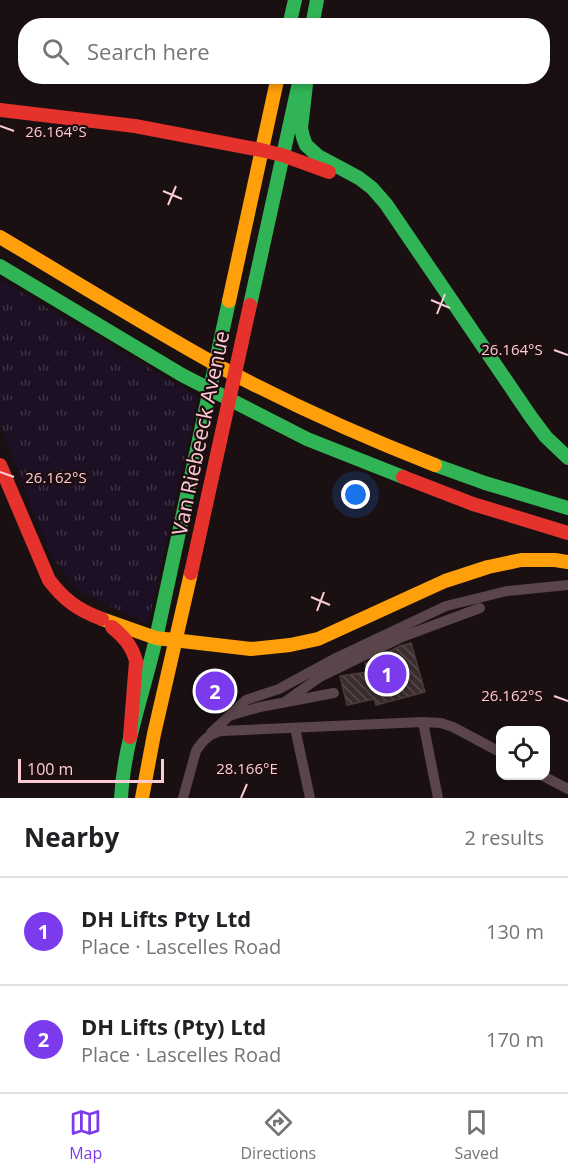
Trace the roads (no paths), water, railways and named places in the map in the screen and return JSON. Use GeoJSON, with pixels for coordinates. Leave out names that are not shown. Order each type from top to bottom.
{"type":"FeatureCollection","features":[{"type":"Feature","properties":{"kind":"main road"},"geometry":{"type":"LineString","coordinates":[[291,18],[295,0]]}},
{"type":"Feature","properties":{"kind":"main road"},"geometry":{"type":"LineString","coordinates":[[314,18],[317,0]]}},
{"type":"Feature","properties":{"kind":"main road","name":"Van Riebeeck Avenue"},"geometry":{"type":"LineString","coordinates":[[121,798],[130,737],[156,638],[276,84]]}},
{"type":"Feature","properties":{"kind":"main road","name":"Van Riebeeck Avenue"},"geometry":{"type":"LineString","coordinates":[[142,798],[154,734],[298,84]]}},
{"type":"Feature","properties":{"kind":"main road"},"geometry":{"type":"LineString","coordinates":[[306,84],[301,125],[302,137],[306,146],[321,158],[353,174],[378,194],[531,417],[546,437],[568,458]]}},
{"type":"Feature","properties":{"kind":"main road"},"geometry":{"type":"LineString","coordinates":[[0,110],[135,126],[261,150],[282,155],[345,178],[378,194]]}},
{"type":"Feature","properties":{"kind":"main road"},"geometry":{"type":"LineString","coordinates":[[0,237],[183,346],[259,387],[375,441],[486,483],[568,508]]}},
{"type":"Feature","properties":{"kind":"main road"},"geometry":{"type":"LineString","coordinates":[[0,266],[182,375],[307,439],[473,504],[568,533]]}},
{"type":"Feature","properties":{"kind":"main road"},"geometry":{"type":"LineString","coordinates":[[0,465],[49,580],[67,601],[94,616],[156,638],[250,649],[290,645],[318,639],[445,581],[488,567],[521,560],[568,562]]}},
{"type":"Feature","properties":{"kind":"main road"},"geometry":{"type":"LineString","coordinates":[[94,616],[120,634],[129,642],[133,650],[136,661],[130,737]]}},
{"type":"Feature","properties":{"kind":"main road"},"geometry":{"type":"LineString","coordinates":[[110,798],[122,780]]}},
{"type":"Feature","properties":{"kind":"street"},"geometry":{"type":"LineString","coordinates":[[183,798],[200,744],[246,700],[279,689],[336,658],[446,606],[507,591],[568,585]]}},
{"type":"Feature","properties":{"kind":"street"},"geometry":{"type":"LineString","coordinates":[[283,703],[320,677],[402,637],[480,608]]}},
{"type":"Feature","properties":{"kind":"street"},"geometry":{"type":"LineString","coordinates":[[229,716],[334,693]]}},
{"type":"Feature","properties":{"kind":"street"},"geometry":{"type":"LineString","coordinates":[[209,736],[222,731],[423,722],[441,723],[453,727],[496,749]]}},
{"type":"Feature","properties":{"kind":"street"},"geometry":{"type":"LineString","coordinates":[[423,722],[438,798]]}},
{"type":"Feature","properties":{"kind":"street"},"geometry":{"type":"LineString","coordinates":[[295,728],[310,798]]}},
{"type":"Feature","properties":{"kind":"street"},"geometry":{"type":"LineString","coordinates":[[550,780],[568,789]]}},
{"type":"Feature","properties":{"kind":"place","name":"DH Lifts Pty Ltd"},"geometry":{"type":"Point","coordinates":[387,674]}},
{"type":"Feature","properties":{"kind":"place","name":"DH Lifts (Pty) Ltd"},"geometry":{"type":"Point","coordinates":[215,691]}}]}
